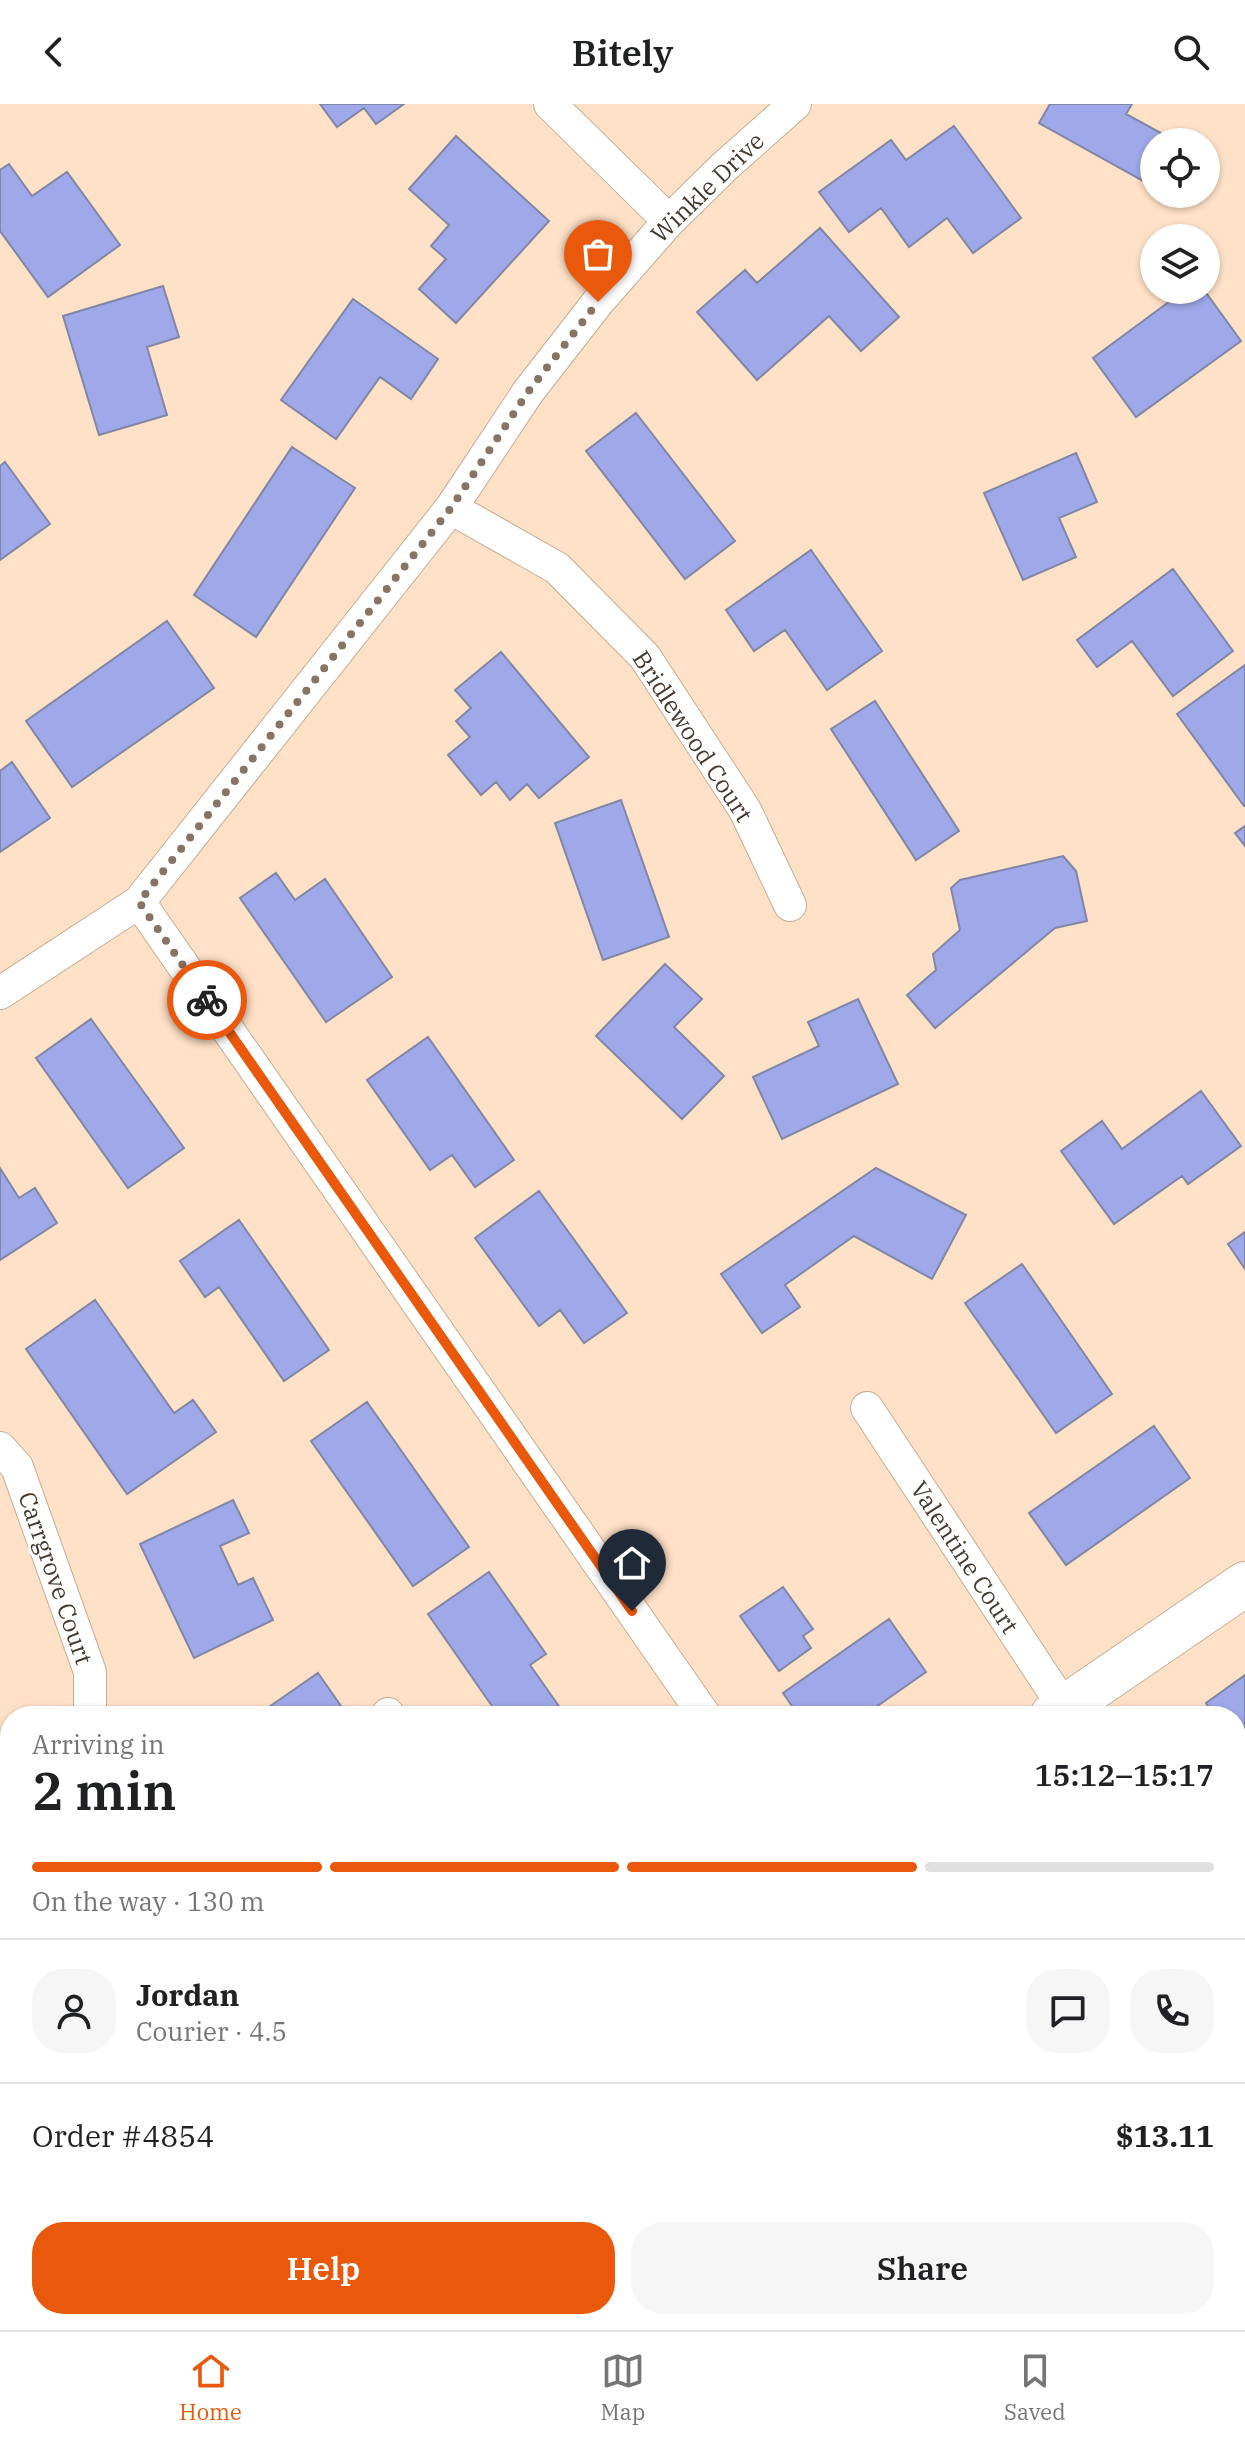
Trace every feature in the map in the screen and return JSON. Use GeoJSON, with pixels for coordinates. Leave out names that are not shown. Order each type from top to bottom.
{"type":"FeatureCollection","features":[{"type":"Feature","properties":{"kind":"street"},"geometry":{"type":"LineString","coordinates":[[550,104],[669,221]]}},
{"type":"Feature","properties":{"kind":"street","name":"Winkle Drive"},"geometry":{"type":"LineString","coordinates":[[0,993],[139,902],[451,508],[528,392],[598,302],[669,221],[795,104]]}},
{"type":"Feature","properties":{"kind":"street","name":"Bridlewood Court"},"geometry":{"type":"LineString","coordinates":[[451,508],[557,568],[645,657],[745,810],[790,905]]}},
{"type":"Feature","properties":{"kind":"street"},"geometry":{"type":"LineString","coordinates":[[139,902],[698,1706]]}},
{"type":"Feature","properties":{"kind":"street","name":"Valentine Court"},"geometry":{"type":"LineString","coordinates":[[867,1408],[1058,1706]]}},
{"type":"Feature","properties":{"kind":"street","name":"Carrgrove Court"},"geometry":{"type":"LineString","coordinates":[[0,1448],[17,1467],[90,1672],[90,1706]]}},
{"type":"Feature","properties":{"kind":"street"},"geometry":{"type":"LineString","coordinates":[[1072,1706],[1245,1584]]}},
{"type":"Feature","properties":{"kind":"building"},"geometry":{"type":"Polygon","coordinates":[[[320,104],[404,104],[376,124],[364,108],[337,127],[320,104]]]}},
{"type":"Feature","properties":{"kind":"building"},"geometry":{"type":"Polygon","coordinates":[[[1050,104],[1132,104],[1126,114],[1152,128],[1140,128],[1140,179],[1039,123],[1050,104]]]}},
{"type":"Feature","properties":{"kind":"building"},"geometry":{"type":"Polygon","coordinates":[[[954,126],[1021,218],[973,253],[947,218],[909,247],[881,208],[849,232],[819,192],[891,140],[906,160],[954,126]]]}},
{"type":"Feature","properties":{"kind":"building"},"geometry":{"type":"Polygon","coordinates":[[[456,136],[549,221],[456,323],[419,289],[446,259],[431,246],[449,225],[409,189],[456,136]]]}},
{"type":"Feature","properties":{"kind":"building"},"geometry":{"type":"Polygon","coordinates":[[[9,164],[32,196],[67,172],[120,245],[48,297],[0,231],[0,170],[9,164]]]}},
{"type":"Feature","properties":{"kind":"building"},"geometry":{"type":"Polygon","coordinates":[[[820,228],[899,317],[861,351],[829,316],[757,380],[697,312],[745,270],[757,283],[820,228]]]}},
{"type":"Feature","properties":{"kind":"building"},"geometry":{"type":"Polygon","coordinates":[[[163,286],[179,337],[147,347],[167,415],[99,435],[63,316],[163,286]]]}},
{"type":"Feature","properties":{"kind":"building"},"geometry":{"type":"Polygon","coordinates":[[[353,299],[438,359],[411,399],[380,377],[336,439],[281,400],[353,299]]]}},
{"type":"Feature","properties":{"kind":"building"},"geometry":{"type":"Polygon","coordinates":[[[1166,304],[1214,304],[1241,341],[1136,417],[1093,358],[1166,304]]]}},
{"type":"Feature","properties":{"kind":"building"},"geometry":{"type":"Polygon","coordinates":[[[636,413],[735,541],[685,579],[586,451],[636,413]]]}},
{"type":"Feature","properties":{"kind":"building"},"geometry":{"type":"Polygon","coordinates":[[[292,447],[355,488],[256,637],[194,595],[292,447]]]}},
{"type":"Feature","properties":{"kind":"building"},"geometry":{"type":"Polygon","coordinates":[[[1076,453],[1097,502],[1059,518],[1076,557],[1023,580],[984,493],[1076,453]]]}},
{"type":"Feature","properties":{"kind":"building"},"geometry":{"type":"Polygon","coordinates":[[[5,462],[50,524],[0,560],[0,466],[5,462]]]}},
{"type":"Feature","properties":{"kind":"building"},"geometry":{"type":"Polygon","coordinates":[[[811,550],[882,651],[827,690],[785,630],[754,651],[726,610],[811,550]]]}},
{"type":"Feature","properties":{"kind":"building"},"geometry":{"type":"Polygon","coordinates":[[[1173,569],[1233,651],[1173,696],[1132,641],[1097,667],[1077,640],[1173,569]]]}},
{"type":"Feature","properties":{"kind":"building"},"geometry":{"type":"Polygon","coordinates":[[[167,621],[214,688],[72,787],[26,721],[167,621]]]}},
{"type":"Feature","properties":{"kind":"building"},"geometry":{"type":"Polygon","coordinates":[[[501,652],[589,757],[539,798],[527,784],[510,800],[496,782],[481,795],[448,755],[470,737],[456,721],[471,708],[455,690],[501,652]]]}},
{"type":"Feature","properties":{"kind":"building"},"geometry":{"type":"Polygon","coordinates":[[[1245,665],[1245,806],[1244,806],[1177,714],[1245,665]]]}},
{"type":"Feature","properties":{"kind":"building"},"geometry":{"type":"Polygon","coordinates":[[[875,701],[959,831],[916,860],[831,729],[875,701]]]}},
{"type":"Feature","properties":{"kind":"building"},"geometry":{"type":"Polygon","coordinates":[[[12,762],[50,818],[0,852],[0,771],[12,762]]]}},
{"type":"Feature","properties":{"kind":"building"},"geometry":{"type":"Polygon","coordinates":[[[621,800],[669,937],[603,960],[555,823],[621,800]]]}},
{"type":"Feature","properties":{"kind":"building"},"geometry":{"type":"Polygon","coordinates":[[[1245,826],[1245,846],[1235,833],[1245,826]]]}},
{"type":"Feature","properties":{"kind":"building"},"geometry":{"type":"Polygon","coordinates":[[[1063,856],[1076,871],[1087,921],[1055,928],[935,1028],[907,995],[936,970],[933,954],[960,930],[951,888],[960,880],[1063,856]]]}},
{"type":"Feature","properties":{"kind":"building"},"geometry":{"type":"Polygon","coordinates":[[[276,873],[295,900],[325,879],[392,977],[326,1022],[240,898],[276,873]]]}},
{"type":"Feature","properties":{"kind":"building"},"geometry":{"type":"Polygon","coordinates":[[[665,964],[702,999],[674,1027],[724,1076],[682,1119],[596,1036],[665,964]]]}},
{"type":"Feature","properties":{"kind":"building"},"geometry":{"type":"Polygon","coordinates":[[[858,999],[898,1084],[782,1139],[753,1077],[819,1046],[808,1022],[858,999]]]}},
{"type":"Feature","properties":{"kind":"building"},"geometry":{"type":"Polygon","coordinates":[[[91,1019],[184,1148],[128,1188],[36,1058],[91,1019]]]}},
{"type":"Feature","properties":{"kind":"building"},"geometry":{"type":"Polygon","coordinates":[[[428,1037],[514,1160],[475,1187],[452,1155],[430,1170],[367,1080],[428,1037]]]}},
{"type":"Feature","properties":{"kind":"building"},"geometry":{"type":"Polygon","coordinates":[[[1201,1091],[1241,1146],[1188,1184],[1182,1176],[1114,1224],[1061,1151],[1102,1121],[1122,1149],[1201,1091]]]}},
{"type":"Feature","properties":{"kind":"building"},"geometry":{"type":"Polygon","coordinates":[[[0,1168],[19,1198],[35,1188],[57,1223],[0,1260],[0,1168]]]}},
{"type":"Feature","properties":{"kind":"building"},"geometry":{"type":"Polygon","coordinates":[[[876,1168],[966,1215],[932,1279],[854,1236],[785,1285],[800,1307],[762,1333],[721,1274],[876,1168]]]}},
{"type":"Feature","properties":{"kind":"building"},"geometry":{"type":"Polygon","coordinates":[[[539,1191],[627,1313],[584,1343],[560,1310],[539,1326],[475,1238],[539,1191]]]}},
{"type":"Feature","properties":{"kind":"building"},"geometry":{"type":"Polygon","coordinates":[[[239,1220],[329,1350],[284,1381],[219,1287],[205,1297],[180,1261],[239,1220]]]}},
{"type":"Feature","properties":{"kind":"building"},"geometry":{"type":"Polygon","coordinates":[[[1245,1232],[1245,1269],[1228,1244],[1245,1232]]]}},
{"type":"Feature","properties":{"kind":"building"},"geometry":{"type":"Polygon","coordinates":[[[1022,1264],[1112,1394],[1056,1433],[965,1303],[1022,1264]]]}},
{"type":"Feature","properties":{"kind":"building"},"geometry":{"type":"Polygon","coordinates":[[[95,1300],[174,1413],[193,1400],[216,1432],[127,1494],[26,1349],[95,1300]]]}},
{"type":"Feature","properties":{"kind":"building"},"geometry":{"type":"Polygon","coordinates":[[[367,1402],[469,1547],[413,1586],[311,1441],[367,1402]]]}},
{"type":"Feature","properties":{"kind":"building"},"geometry":{"type":"Polygon","coordinates":[[[1154,1426],[1190,1478],[1066,1565],[1029,1513],[1154,1426]]]}},
{"type":"Feature","properties":{"kind":"building"},"geometry":{"type":"Polygon","coordinates":[[[233,1500],[249,1533],[220,1546],[238,1585],[253,1578],[273,1620],[194,1658],[140,1544],[233,1500]]]}},
{"type":"Feature","properties":{"kind":"building"},"geometry":{"type":"Polygon","coordinates":[[[489,1572],[546,1654],[530,1665],[559,1706],[492,1706],[428,1614],[489,1572]]]}},
{"type":"Feature","properties":{"kind":"building"},"geometry":{"type":"Polygon","coordinates":[[[783,1587],[813,1629],[803,1636],[811,1648],[779,1671],[740,1616],[783,1587]]]}},
{"type":"Feature","properties":{"kind":"building"},"geometry":{"type":"Polygon","coordinates":[[[889,1619],[926,1672],[877,1706],[792,1706],[783,1693],[889,1619]]]}},
{"type":"Feature","properties":{"kind":"building"},"geometry":{"type":"Polygon","coordinates":[[[318,1673],[341,1706],[270,1706],[318,1673]]]}},
{"type":"Feature","properties":{"kind":"building"},"geometry":{"type":"Polygon","coordinates":[[[1245,1675],[1245,1706],[1208,1706],[1206,1703],[1245,1675]]]}},
{"type":"Feature","properties":{"kind":"way so far"},"geometry":{"type":"LineString","coordinates":[[207,1000],[139,902],[451,508],[528,392],[598,302]]}},
{"type":"Feature","properties":{"kind":"route"},"geometry":{"type":"LineString","coordinates":[[207,1000],[632,1611]]}}]}
